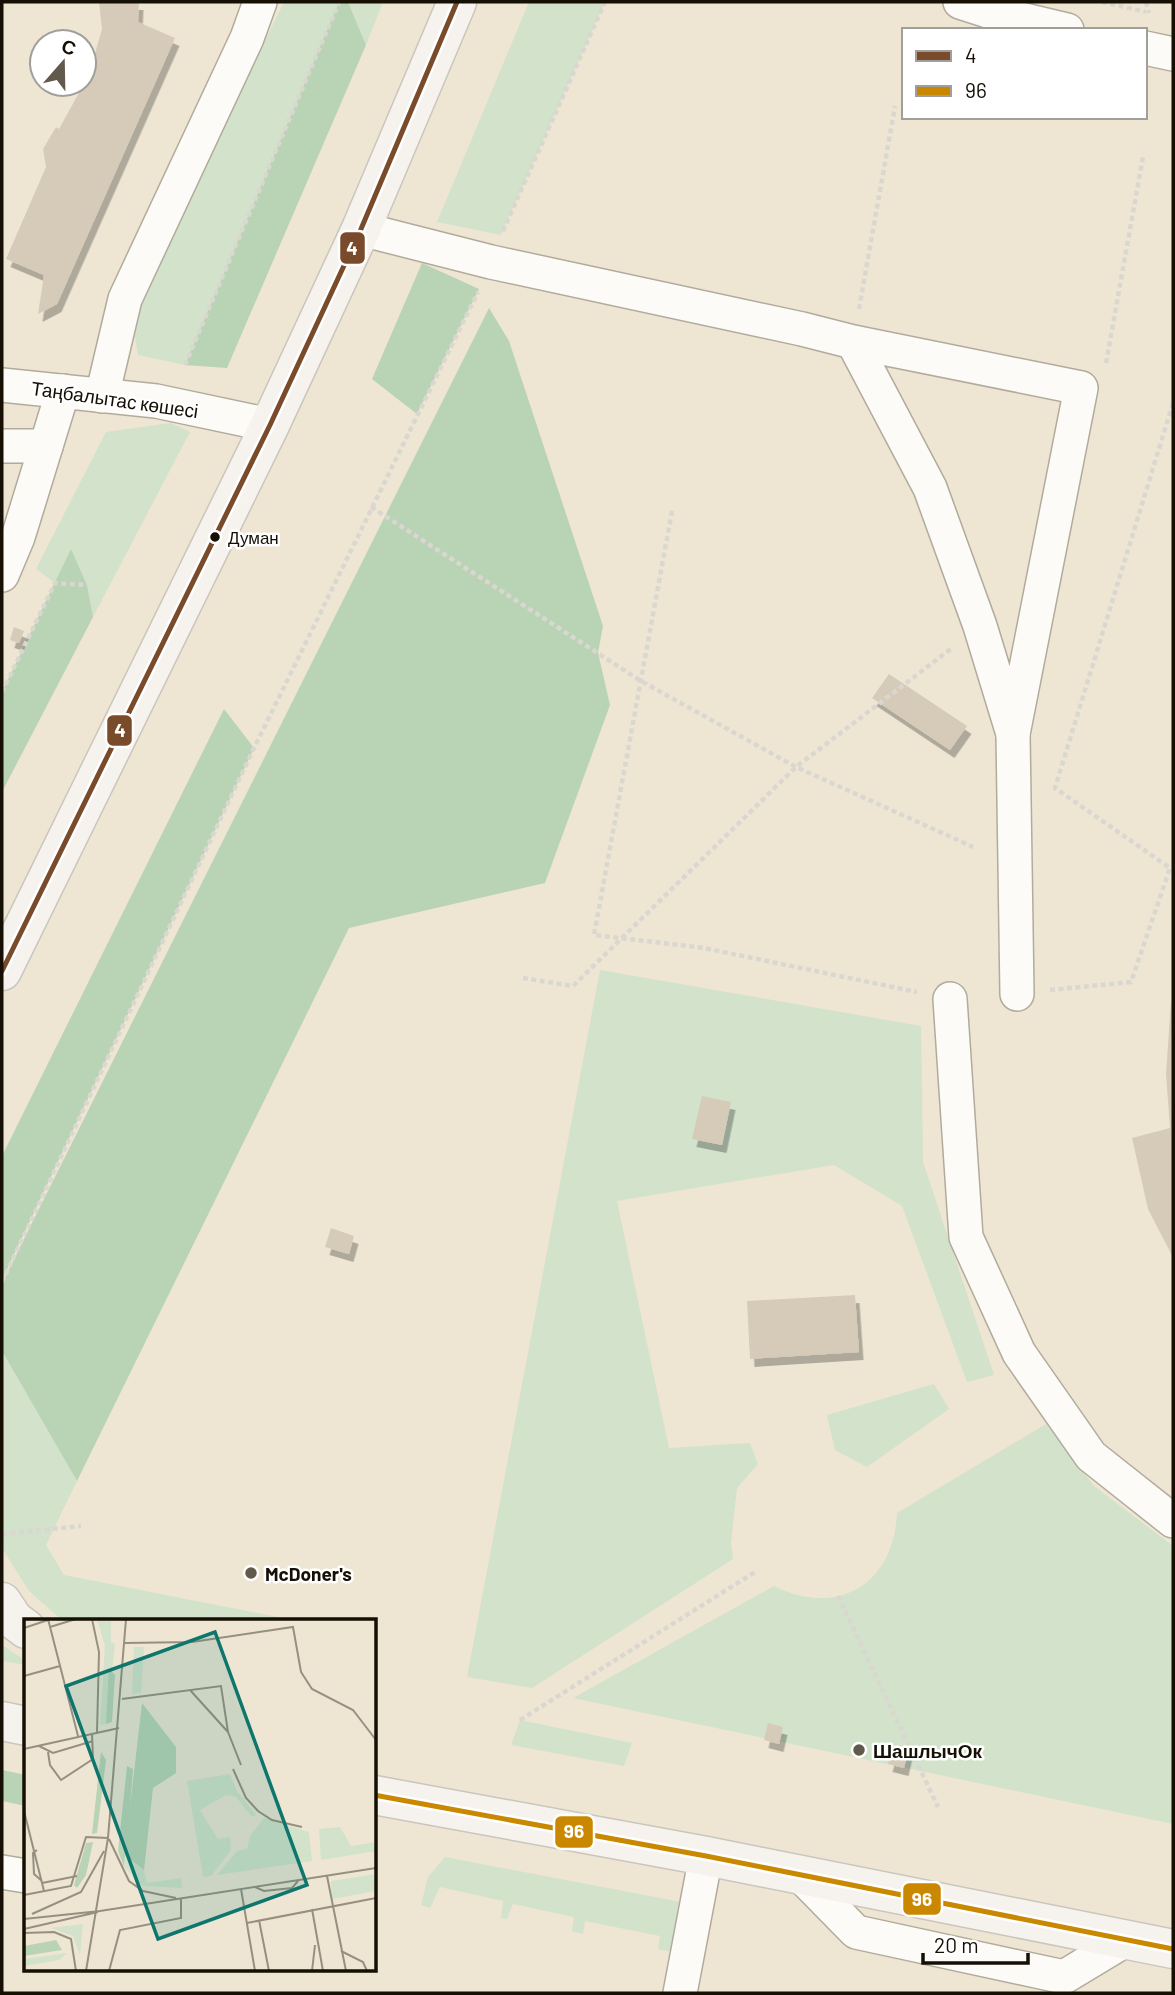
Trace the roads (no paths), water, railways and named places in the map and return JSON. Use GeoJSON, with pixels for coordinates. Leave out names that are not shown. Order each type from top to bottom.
{"type":"FeatureCollection","features":[{"type":"Feature","properties":{"kind":"main road"},"geometry":{"type":"LineString","coordinates":[[2,971],[270,425],[361,229],[457,2]]}},
{"type":"Feature","properties":{"kind":"main road"},"geometry":{"type":"LineString","coordinates":[[2,1602],[14,1620],[24,1628]]}},
{"type":"Feature","properties":{"kind":"main road"},"geometry":{"type":"LineString","coordinates":[[2,1721],[24,1726]]}},
{"type":"Feature","properties":{"kind":"main road"},"geometry":{"type":"LineString","coordinates":[[376,1795],[706,1856],[1173,1948]]}},
{"type":"Feature","properties":{"kind":"street"},"geometry":{"type":"LineString","coordinates":[[102,396],[125,299],[247,38],[260,2]]}},
{"type":"Feature","properties":{"kind":"street"},"geometry":{"type":"LineString","coordinates":[[960,2],[1059,28]]}},
{"type":"Feature","properties":{"kind":"street"},"geometry":{"type":"LineString","coordinates":[[1147,48],[1173,54]]}},
{"type":"Feature","properties":{"kind":"street"},"geometry":{"type":"LineString","coordinates":[[361,229],[491,262],[802,329],[855,326],[1081,388],[1013,734],[1017,994]]}},
{"type":"Feature","properties":{"kind":"street"},"geometry":{"type":"LineString","coordinates":[[855,326],[930,488],[980,626],[1013,734]]}},
{"type":"Feature","properties":{"kind":"street","name":"Таңбалытас көшесі"},"geometry":{"type":"LineString","coordinates":[[2,384],[156,401],[270,425]]}},
{"type":"Feature","properties":{"kind":"street"},"geometry":{"type":"LineString","coordinates":[[2,575],[18,537],[62,391]]}},
{"type":"Feature","properties":{"kind":"street"},"geometry":{"type":"LineString","coordinates":[[2,446],[46,446]]}},
{"type":"Feature","properties":{"kind":"street"},"geometry":{"type":"LineString","coordinates":[[950,999],[966,1237],[1019,1353],[1091,1456],[1173,1521]]}},
{"type":"Feature","properties":{"kind":"street"},"geometry":{"type":"LineString","coordinates":[[680,1993],[706,1856]]}},
{"type":"Feature","properties":{"kind":"street"},"geometry":{"type":"LineString","coordinates":[[2,1872],[24,1876]]}},
{"type":"Feature","properties":{"kind":"place","name":"Думан"},"geometry":{"type":"Point","coordinates":[215,537]}},
{"type":"Feature","properties":{"kind":"place","name":"McDoner's"},"geometry":{"type":"Point","coordinates":[251,1573]}},
{"type":"Feature","properties":{"kind":"place","name":"ШашлычОк"},"geometry":{"type":"Point","coordinates":[859,1750]}}]}
